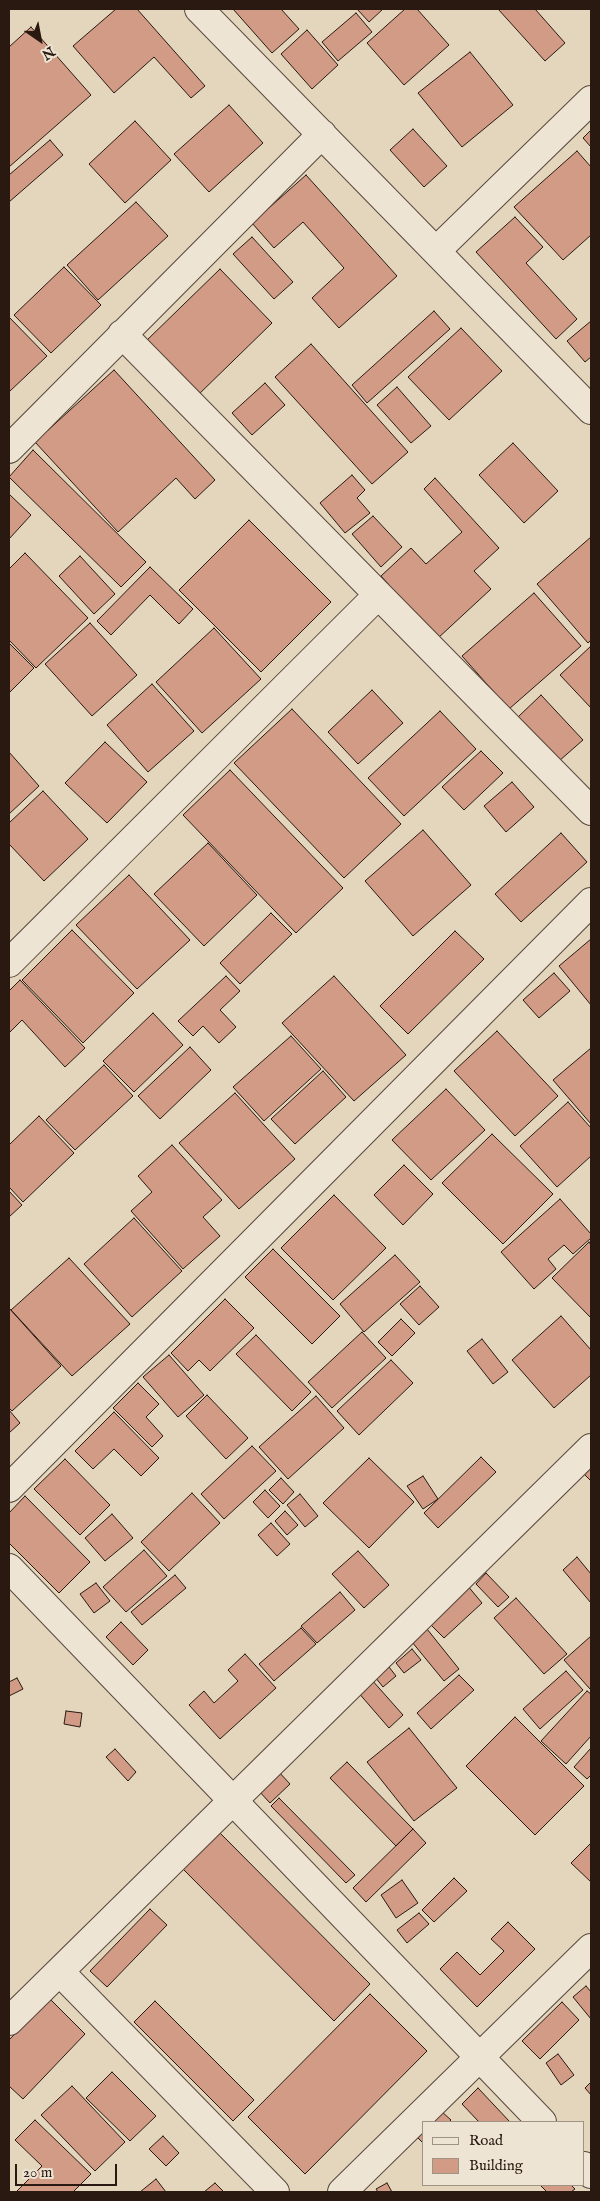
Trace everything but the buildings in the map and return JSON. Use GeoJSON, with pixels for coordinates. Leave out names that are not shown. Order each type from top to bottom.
{"type":"FeatureCollection","features":[{"type":"Feature","properties":{"kind":"street"},"geometry":{"type":"LineString","coordinates":[[199,9],[591,410]]}},
{"type":"Feature","properties":{"kind":"street"},"geometry":{"type":"LineString","coordinates":[[436,251],[591,100]]}},
{"type":"Feature","properties":{"kind":"street"},"geometry":{"type":"LineString","coordinates":[[9,449],[322,134]]}},
{"type":"Feature","properties":{"kind":"street"},"geometry":{"type":"LineString","coordinates":[[122,334],[591,812]]}},
{"type":"Feature","properties":{"kind":"street"},"geometry":{"type":"LineString","coordinates":[[9,963],[378,595]]}},
{"type":"Feature","properties":{"kind":"street"},"geometry":{"type":"LineString","coordinates":[[9,1488],[591,902]]}},
{"type":"Feature","properties":{"kind":"street"},"geometry":{"type":"LineString","coordinates":[[9,2021],[591,1448]]}},
{"type":"Feature","properties":{"kind":"street"},"geometry":{"type":"LineString","coordinates":[[9,1568],[541,2121]]}},
{"type":"Feature","properties":{"kind":"street"},"geometry":{"type":"LineString","coordinates":[[342,2192],[591,1948]]}},
{"type":"Feature","properties":{"kind":"street"},"geometry":{"type":"LineString","coordinates":[[60,1972],[275,2192]]}}]}
